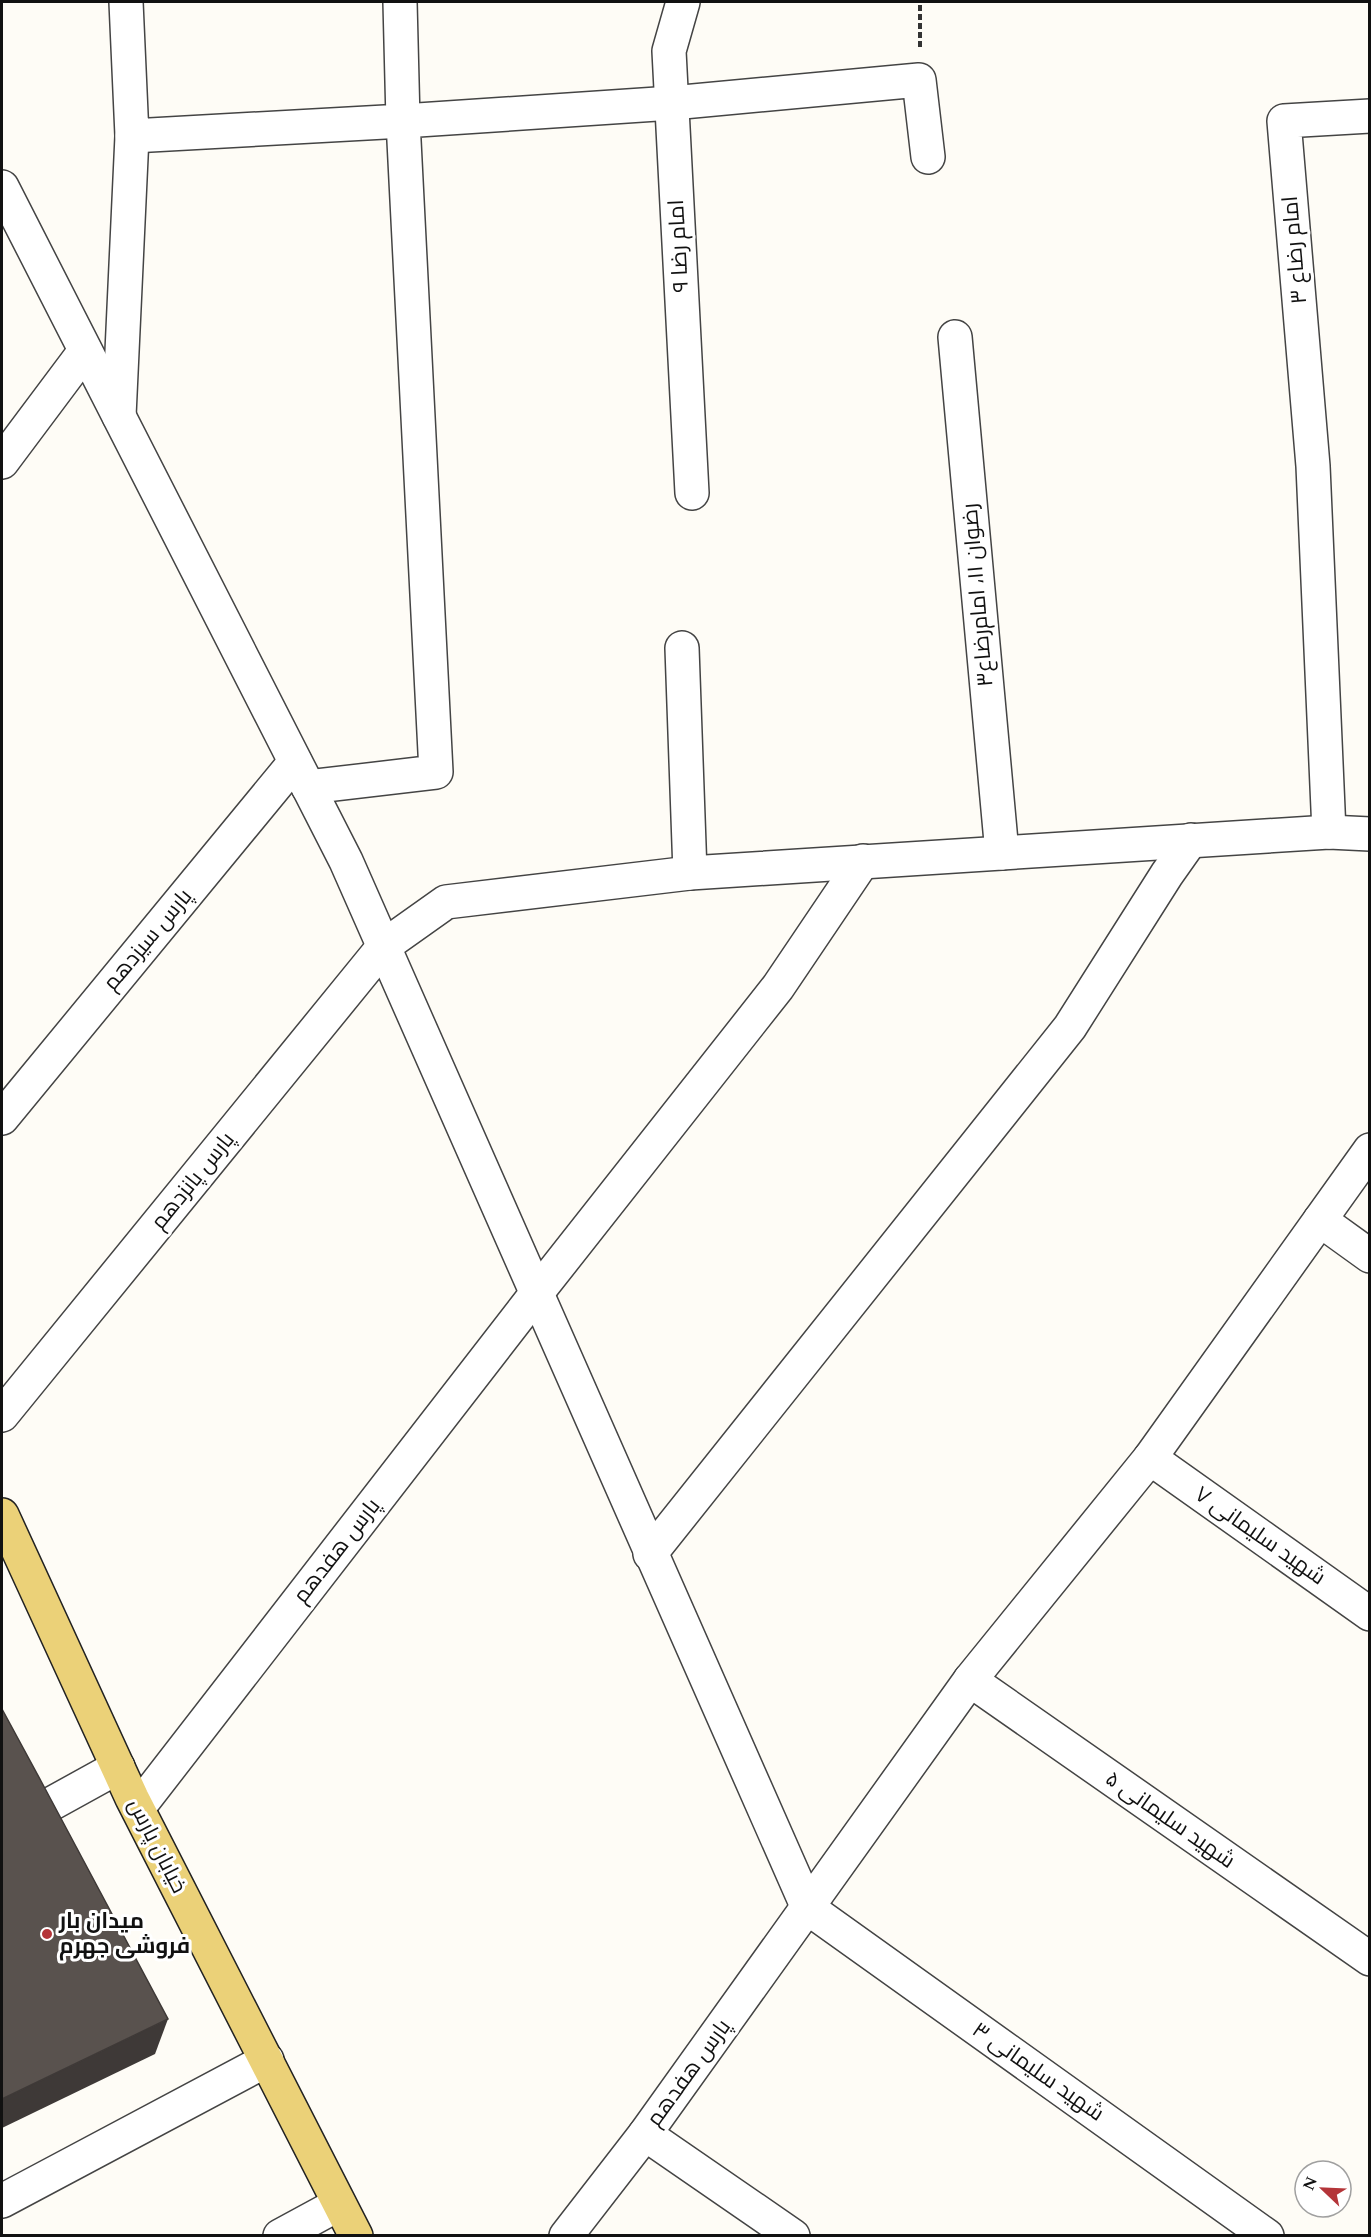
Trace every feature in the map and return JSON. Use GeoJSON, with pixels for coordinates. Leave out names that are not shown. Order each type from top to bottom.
{"type":"FeatureCollection","features":[{"type":"Feature","properties":{"kind":"main road","name":"خیابان پارس"},"geometry":{"type":"LineString","coordinates":[[2,1515],[138,1808],[356,2235]]}},
{"type":"Feature","properties":{"kind":"street"},"geometry":{"type":"LineString","coordinates":[[119,418],[132,136],[126,2]]}},
{"type":"Feature","properties":{"kind":"street"},"geometry":{"type":"LineString","coordinates":[[302,774],[436,772],[403,121],[400,2]]}},
{"type":"Feature","properties":{"kind":"street","name":"امام رضا ۹"},"geometry":{"type":"LineString","coordinates":[[683,2],[669,51],[692,492]]}},
{"type":"Feature","properties":{"kind":"street"},"geometry":{"type":"LineString","coordinates":[[132,136],[672,104],[920,80],[928,157]]}},
{"type":"Feature","properties":{"kind":"street","name":"امام رضا‌ع ۳"},"geometry":{"type":"LineString","coordinates":[[1329,832],[1313,466],[1284,121],[1370,116]]}},
{"type":"Feature","properties":{"kind":"street"},"geometry":{"type":"LineString","coordinates":[[2,188],[346,861],[808,1908]]}},
{"type":"Feature","properties":{"kind":"street","name":"رضوان ۱۱، امام‌رضا‌ع‌۳"},"geometry":{"type":"LineString","coordinates":[[955,337],[1002,853]]}},
{"type":"Feature","properties":{"kind":"street"},"geometry":{"type":"LineString","coordinates":[[2,462],[85,351]]}},
{"type":"Feature","properties":{"kind":"street"},"geometry":{"type":"LineString","coordinates":[[682,648],[690,873]]}},
{"type":"Feature","properties":{"kind":"street","name":"پارس‌ سیزدهم"},"geometry":{"type":"LineString","coordinates":[[2,1118],[302,774]]}},
{"type":"Feature","properties":{"kind":"street","name":"پارس‌ پانزدهم"},"geometry":{"type":"LineString","coordinates":[[2,1415],[384,946],[446,902],[690,873],[1329,832],[1370,834]]}},
{"type":"Feature","properties":{"kind":"street"},"geometry":{"type":"LineString","coordinates":[[650,1554],[1070,1026],[1191,840]]}},
{"type":"Feature","properties":{"kind":"street","name":"پارس‌ هفدهم"},"geometry":{"type":"LineString","coordinates":[[138,1808],[536,1294],[778,987],[863,861]]}},
{"type":"Feature","properties":{"kind":"street","name":"پارس‌ هفدهم"},"geometry":{"type":"LineString","coordinates":[[566,2235],[645,2134],[970,1680],[1150,1458],[1370,1150]]}},
{"type":"Feature","properties":{"kind":"street"},"geometry":{"type":"LineString","coordinates":[[1320,1220],[1370,1256]]}},
{"type":"Feature","properties":{"kind":"street","name":"شهید سلیمانی ۷"},"geometry":{"type":"LineString","coordinates":[[1150,1458],[1370,1614]]}},
{"type":"Feature","properties":{"kind":"street","name":"شهید سلیمانی ۵"},"geometry":{"type":"LineString","coordinates":[[970,1680],[1370,1959]]}},
{"type":"Feature","properties":{"kind":"street"},"geometry":{"type":"LineString","coordinates":[[2,1831],[118,1767]]}},
{"type":"Feature","properties":{"kind":"street","name":"شهید سلیمانی ۳"},"geometry":{"type":"LineString","coordinates":[[808,1908],[1267,2235]]}},
{"type":"Feature","properties":{"kind":"street"},"geometry":{"type":"LineString","coordinates":[[2,2201],[267,2061]]}},
{"type":"Feature","properties":{"kind":"street"},"geometry":{"type":"LineString","coordinates":[[645,2134],[793,2235]]}},
{"type":"Feature","properties":{"kind":"street"},"geometry":{"type":"LineString","coordinates":[[280,2235],[339,2204]]}},
{"type":"Feature","properties":{"kind":"path"},"geometry":{"type":"LineString","coordinates":[[920,2],[920,80]]}},
{"type":"Feature","properties":{"kind":"building","name":"میدان بار فروشی جهرم"},"geometry":{"type":"Polygon","coordinates":[[[2,1709],[168,2019],[2,2099],[2,1709]]]}},
{"type":"Feature","properties":{"kind":"place","name":"میدان بار فروشی جهرم"},"geometry":{"type":"Point","coordinates":[47,1934]}}]}
